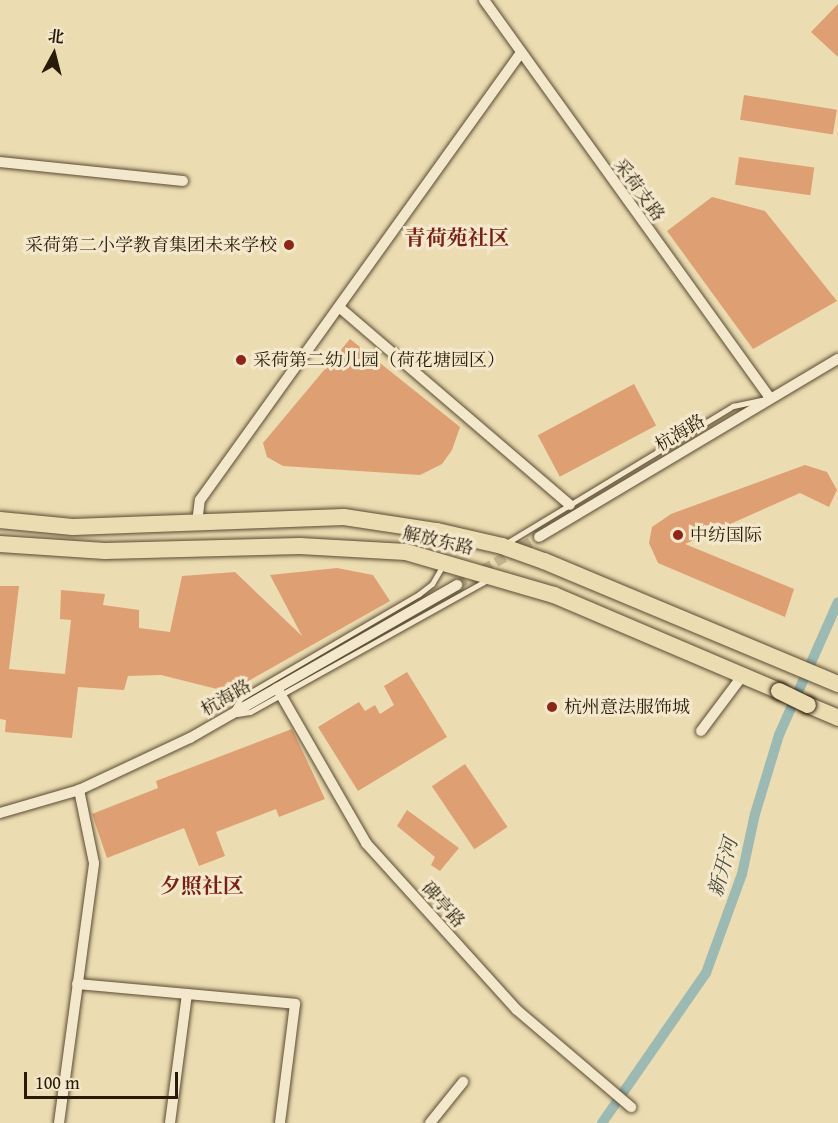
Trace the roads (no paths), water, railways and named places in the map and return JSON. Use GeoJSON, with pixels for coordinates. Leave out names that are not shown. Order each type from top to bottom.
{"type":"FeatureCollection","features":[{"type":"Feature","properties":{"kind":"main road","name":"解放东路"},"geometry":{"type":"LineString","coordinates":[[0,520],[73,527],[344,517],[502,546],[838,684]]}},
{"type":"Feature","properties":{"kind":"main road","name":"解放东路"},"geometry":{"type":"LineString","coordinates":[[0,543],[105,551],[356,546],[446,561],[554,595],[838,718]]}},
{"type":"Feature","properties":{"kind":"street","name":"采荷支路"},"geometry":{"type":"LineString","coordinates":[[485,1],[520,54],[770,398]]}},
{"type":"Feature","properties":{"kind":"street"},"geometry":{"type":"LineString","coordinates":[[197,523],[200,500],[520,54]]}},
{"type":"Feature","properties":{"kind":"street"},"geometry":{"type":"LineString","coordinates":[[0,162],[183,181]]}},
{"type":"Feature","properties":{"kind":"street"},"geometry":{"type":"LineString","coordinates":[[339,307],[570,505]]}},
{"type":"Feature","properties":{"kind":"street","name":"杭海路"},"geometry":{"type":"LineString","coordinates":[[539,537],[838,358]]}},
{"type":"Feature","properties":{"kind":"street","name":"杭海路"},"geometry":{"type":"LineString","coordinates":[[0,813],[79,790],[280,692],[457,585]]}},
{"type":"Feature","properties":{"kind":"street"},"geometry":{"type":"LineString","coordinates":[[700,731],[743,675]]}},
{"type":"Feature","properties":{"kind":"street","name":"碑亭路"},"geometry":{"type":"LineString","coordinates":[[280,692],[366,843],[517,1010],[631,1107]]}},
{"type":"Feature","properties":{"kind":"street"},"geometry":{"type":"LineString","coordinates":[[58,1123],[94,863],[79,790]]}},
{"type":"Feature","properties":{"kind":"street"},"geometry":{"type":"LineString","coordinates":[[77,984],[295,1004],[280,1123]]}},
{"type":"Feature","properties":{"kind":"street"},"geometry":{"type":"LineString","coordinates":[[170,1123],[187,994]]}},
{"type":"Feature","properties":{"kind":"street"},"geometry":{"type":"LineString","coordinates":[[430,1123],[462,1082]]}},
{"type":"Feature","properties":{"kind":"lane"},"geometry":{"type":"LineString","coordinates":[[502,546],[733,406],[770,398]]}},
{"type":"Feature","properties":{"kind":"lane"},"geometry":{"type":"LineString","coordinates":[[230,715],[242,698],[419,594],[432,584],[446,561]]}},
{"type":"Feature","properties":{"kind":"lane"},"geometry":{"type":"LineString","coordinates":[[280,692],[495,576]]}},
{"type":"Feature","properties":{"kind":"waterway","name":"新开河"},"geometry":{"type":"LineString","coordinates":[[602,1123],[706,973],[742,874],[755,814],[779,735],[838,602]]}},
{"type":"Feature","properties":{"kind":"tunnel"},"geometry":{"type":"LineString","coordinates":[[457,585],[539,537]]}},
{"type":"Feature","properties":{"kind":"place","name":"采荷第二小学教育集团未来学校"},"geometry":{"type":"Point","coordinates":[289,245]}},
{"type":"Feature","properties":{"kind":"place","name":"采荷第二幼儿园（荷花塘园区）"},"geometry":{"type":"Point","coordinates":[241,360]}},
{"type":"Feature","properties":{"kind":"place","name":"中纺国际"},"geometry":{"type":"Point","coordinates":[678,535]}},
{"type":"Feature","properties":{"kind":"place","name":"杭州意法服饰城"},"geometry":{"type":"Point","coordinates":[552,707]}},
{"type":"Feature","properties":{"kind":"district","name":"青荷苑社区"},"geometry":{"type":"Point","coordinates":[457,238]}},
{"type":"Feature","properties":{"kind":"district","name":"夕照社区"},"geometry":{"type":"Point","coordinates":[202,886]}}]}
